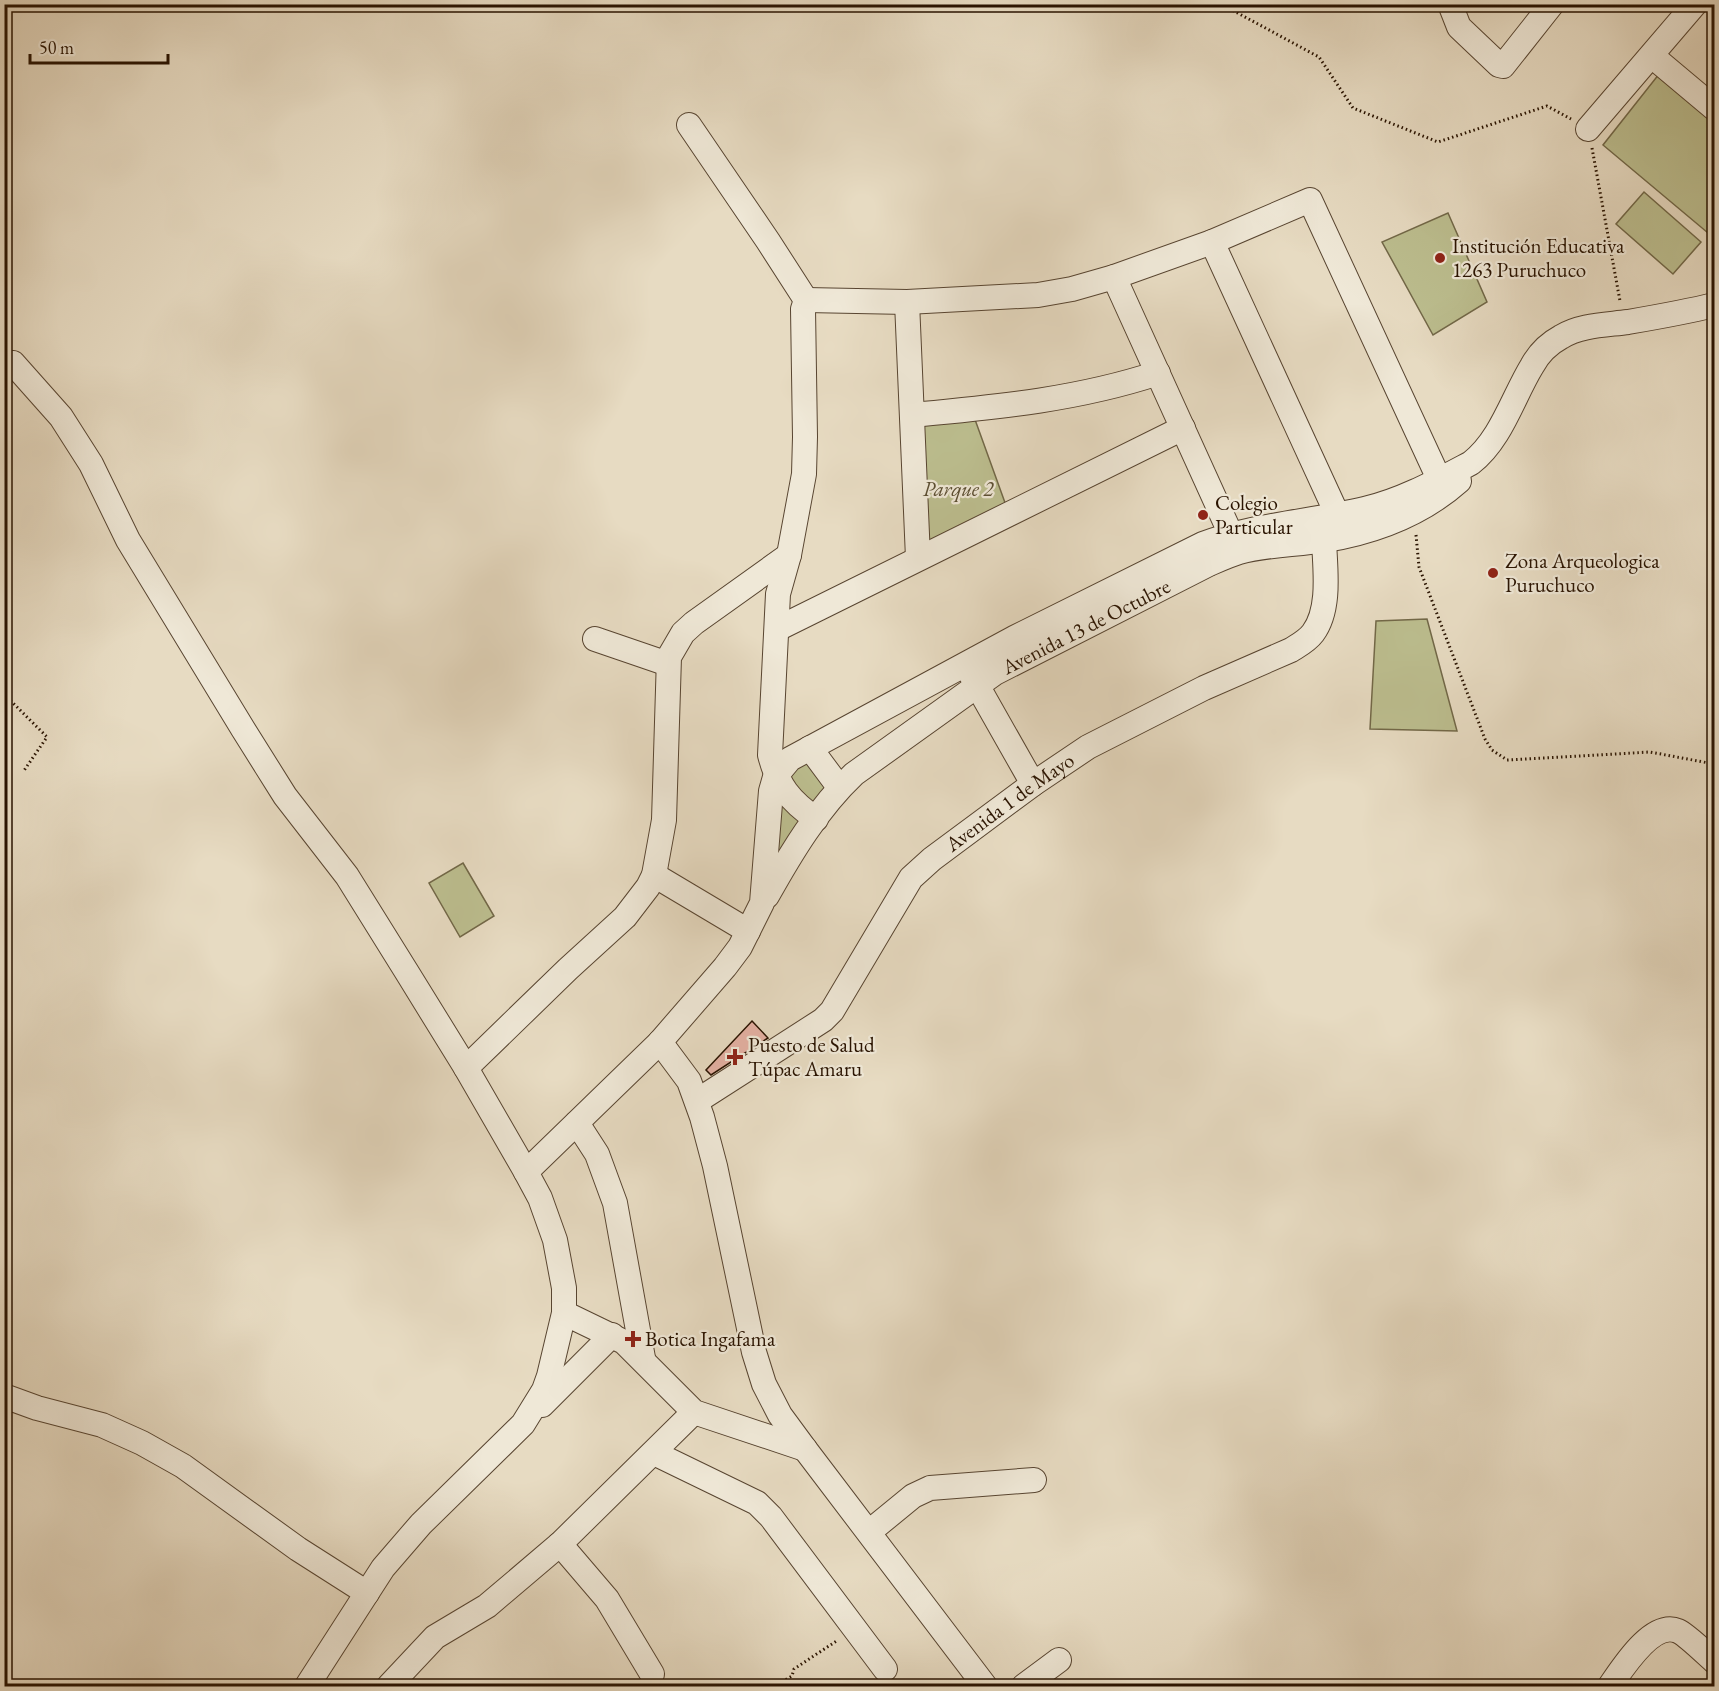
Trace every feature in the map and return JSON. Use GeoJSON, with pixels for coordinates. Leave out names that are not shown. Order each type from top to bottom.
{"type":"FeatureCollection","features":[{"type":"Feature","properties":{"kind":"street"},"geometry":{"type":"LineString","coordinates":[[1450,4],[1459,27],[1499,65],[1503,66],[1552,4]]}},
{"type":"Feature","properties":{"kind":"street"},"geometry":{"type":"LineString","coordinates":[[1588,129],[1695,4]]}},
{"type":"Feature","properties":{"kind":"street"},"geometry":{"type":"LineString","coordinates":[[1652,56],[1714,108]]}},
{"type":"Feature","properties":{"kind":"street"},"geometry":{"type":"LineString","coordinates":[[689,125],[806,300]]}},
{"type":"Feature","properties":{"kind":"street"},"geometry":{"type":"LineString","coordinates":[[806,300],[907,302],[1038,295],[1072,289],[1114,277],[1212,242],[1310,200],[1439,479]]}},
{"type":"Feature","properties":{"kind":"street"},"geometry":{"type":"LineString","coordinates":[[1212,242],[1337,514]]}},
{"type":"Feature","properties":{"kind":"street"},"geometry":{"type":"LineString","coordinates":[[1114,277],[1235,543]]}},
{"type":"Feature","properties":{"kind":"street"},"geometry":{"type":"LineString","coordinates":[[806,300],[802,309],[804,474],[789,555],[778,594],[770,755],[775,777],[802,809],[816,819]]}},
{"type":"Feature","properties":{"kind":"street"},"geometry":{"type":"LineString","coordinates":[[907,302],[918,558]]}},
{"type":"Feature","properties":{"kind":"street","name":"Avenida 13 de Octubre"},"geometry":{"type":"LineString","coordinates":[[526,1173],[660,1042],[725,967],[740,947],[787,859],[839,788],[976,685],[1172,581],[1235,543],[1324,541],[1374,529],[1414,512],[1459,482],[1498,430],[1532,365],[1544,348],[1578,329],[1624,323],[1714,305]]}},
{"type":"Feature","properties":{"kind":"street"},"geometry":{"type":"LineString","coordinates":[[13,363],[61,417],[91,464],[128,540],[236,719],[285,796],[347,876],[466,1068],[540,1198],[555,1240],[564,1288],[564,1313],[544,1390],[523,1424]]}},
{"type":"Feature","properties":{"kind":"street"},"geometry":{"type":"LineString","coordinates":[[912,415],[1036,402],[1099,391],[1158,373]]}},
{"type":"Feature","properties":{"kind":"street"},"geometry":{"type":"LineString","coordinates":[[777,628],[1183,429]]}},
{"type":"Feature","properties":{"kind":"street"},"geometry":{"type":"LineString","coordinates":[[762,903],[771,791],[775,777],[790,759],[964,664],[1176,557],[1337,514],[1384,504],[1478,458]]}},
{"type":"Feature","properties":{"kind":"street","name":"Avenida 1 de Mayo"},"geometry":{"type":"LineString","coordinates":[[697,1101],[823,1020],[832,1011],[915,873],[932,859],[1033,784],[1088,747],[1204,688],[1305,642],[1314,632],[1321,618],[1325,578],[1324,541]]}},
{"type":"Feature","properties":{"kind":"street"},"geometry":{"type":"LineString","coordinates":[[466,1068],[625,917],[648,887],[654,874],[664,820],[668,663],[674,645],[694,623],[789,555]]}},
{"type":"Feature","properties":{"kind":"street"},"geometry":{"type":"LineString","coordinates":[[595,639],[668,663]]}},
{"type":"Feature","properties":{"kind":"street"},"geometry":{"type":"LineString","coordinates":[[964,664],[1033,784]]}},
{"type":"Feature","properties":{"kind":"street"},"geometry":{"type":"LineString","coordinates":[[810,748],[839,788]]}},
{"type":"Feature","properties":{"kind":"street"},"geometry":{"type":"LineString","coordinates":[[654,874],[748,931]]}},
{"type":"Feature","properties":{"kind":"street"},"geometry":{"type":"LineString","coordinates":[[660,1042],[689,1082],[697,1101],[715,1166],[759,1370],[764,1384],[780,1415],[985,1686]]}},
{"type":"Feature","properties":{"kind":"street"},"geometry":{"type":"LineString","coordinates":[[577,1122],[597,1154],[615,1203],[643,1358]]}},
{"type":"Feature","properties":{"kind":"street"},"geometry":{"type":"LineString","coordinates":[[564,1313],[624,1342],[643,1358],[694,1412],[805,1449]]}},
{"type":"Feature","properties":{"kind":"street"},"geometry":{"type":"LineString","coordinates":[[307,1686],[383,1568],[422,1524],[612,1335]]}},
{"type":"Feature","properties":{"kind":"street"},"geometry":{"type":"LineString","coordinates":[[4,1396],[37,1408],[102,1425],[142,1443],[183,1466],[298,1549],[367,1593]]}},
{"type":"Feature","properties":{"kind":"street"},"geometry":{"type":"LineString","coordinates":[[389,1686],[435,1637],[492,1602],[560,1544],[694,1412]]}},
{"type":"Feature","properties":{"kind":"street"},"geometry":{"type":"LineString","coordinates":[[654,1453],[757,1503],[771,1517],[885,1669]]}},
{"type":"Feature","properties":{"kind":"street"},"geometry":{"type":"LineString","coordinates":[[868,1532],[913,1497],[930,1488],[1035,1480]]}},
{"type":"Feature","properties":{"kind":"street"},"geometry":{"type":"LineString","coordinates":[[560,1544],[607,1599],[652,1674]]}},
{"type":"Feature","properties":{"kind":"street"},"geometry":{"type":"LineString","coordinates":[[1610,1686],[1633,1652],[1662,1630],[1678,1631],[1714,1661]]}},
{"type":"Feature","properties":{"kind":"street"},"geometry":{"type":"LineString","coordinates":[[1024,1686],[1059,1660]]}},
{"type":"Feature","properties":{"kind":"path"},"geometry":{"type":"LineString","coordinates":[[1058,4],[1067,8],[1073,4]]}},
{"type":"Feature","properties":{"kind":"path"},"geometry":{"type":"LineString","coordinates":[[1221,4],[1319,57],[1353,108],[1438,142],[1547,106],[1588,129],[1624,323]]}},
{"type":"Feature","properties":{"kind":"path"},"geometry":{"type":"LineString","coordinates":[[1414,512],[1419,567],[1481,728],[1492,750],[1507,759],[1650,752],[1714,764]]}},
{"type":"Feature","properties":{"kind":"path"},"geometry":{"type":"LineString","coordinates":[[4,694],[47,737],[23,772]]}},
{"type":"Feature","properties":{"kind":"path"},"geometry":{"type":"LineString","coordinates":[[774,1686],[792,1676],[794,1669],[854,1629]]}},
{"type":"Feature","properties":{"kind":"green space"},"geometry":{"type":"Polygon","coordinates":[[[1663,69],[1714,114],[1714,238],[1603,145],[1663,69]]]}},
{"type":"Feature","properties":{"kind":"green space"},"geometry":{"type":"Polygon","coordinates":[[[1644,192],[1701,242],[1673,274],[1616,224],[1644,192]]]}},
{"type":"Feature","properties":{"kind":"green space"},"geometry":{"type":"Polygon","coordinates":[[[1448,213],[1487,302],[1433,335],[1382,242],[1448,213]]]}},
{"type":"Feature","properties":{"kind":"green space","name":"Parque 2"},"geometry":{"type":"Polygon","coordinates":[[[973,414],[1008,511],[921,553],[916,420],[973,414]]]}},
{"type":"Feature","properties":{"kind":"green space"},"geometry":{"type":"Polygon","coordinates":[[[1427,619],[1457,731],[1370,729],[1376,621],[1427,619]]]}},
{"type":"Feature","properties":{"kind":"green space"},"geometry":{"type":"Polygon","coordinates":[[[806,761],[827,786],[813,804],[790,785],[788,772],[806,761]]]}},
{"type":"Feature","properties":{"kind":"green space"},"geometry":{"type":"Polygon","coordinates":[[[779,801],[801,821],[779,856],[775,853],[779,801]]]}},
{"type":"Feature","properties":{"kind":"green space"},"geometry":{"type":"Polygon","coordinates":[[[463,863],[494,916],[460,937],[429,883],[463,863]]]}},
{"type":"Feature","properties":{"kind":"building","name":"Puesto de Salud Túpac Amaru"},"geometry":{"type":"Polygon","coordinates":[[[752,1021],[768,1038],[711,1075],[706,1070],[752,1021]]]}},
{"type":"Feature","properties":{"kind":"place","name":"Institución Educativa 1263 Puruchuco"},"geometry":{"type":"Point","coordinates":[1440,258]}},
{"type":"Feature","properties":{"kind":"place","name":"Colegio Particular"},"geometry":{"type":"Point","coordinates":[1203,515]}},
{"type":"Feature","properties":{"kind":"place","name":"Zona Arqueologica Puruchuco"},"geometry":{"type":"Point","coordinates":[1493,573]}},
{"type":"Feature","properties":{"kind":"place","name":"Puesto de Salud Túpac Amaru"},"geometry":{"type":"Point","coordinates":[735,1057]}},
{"type":"Feature","properties":{"kind":"place","name":"Botica Ingafama"},"geometry":{"type":"Point","coordinates":[633,1339]}}]}
